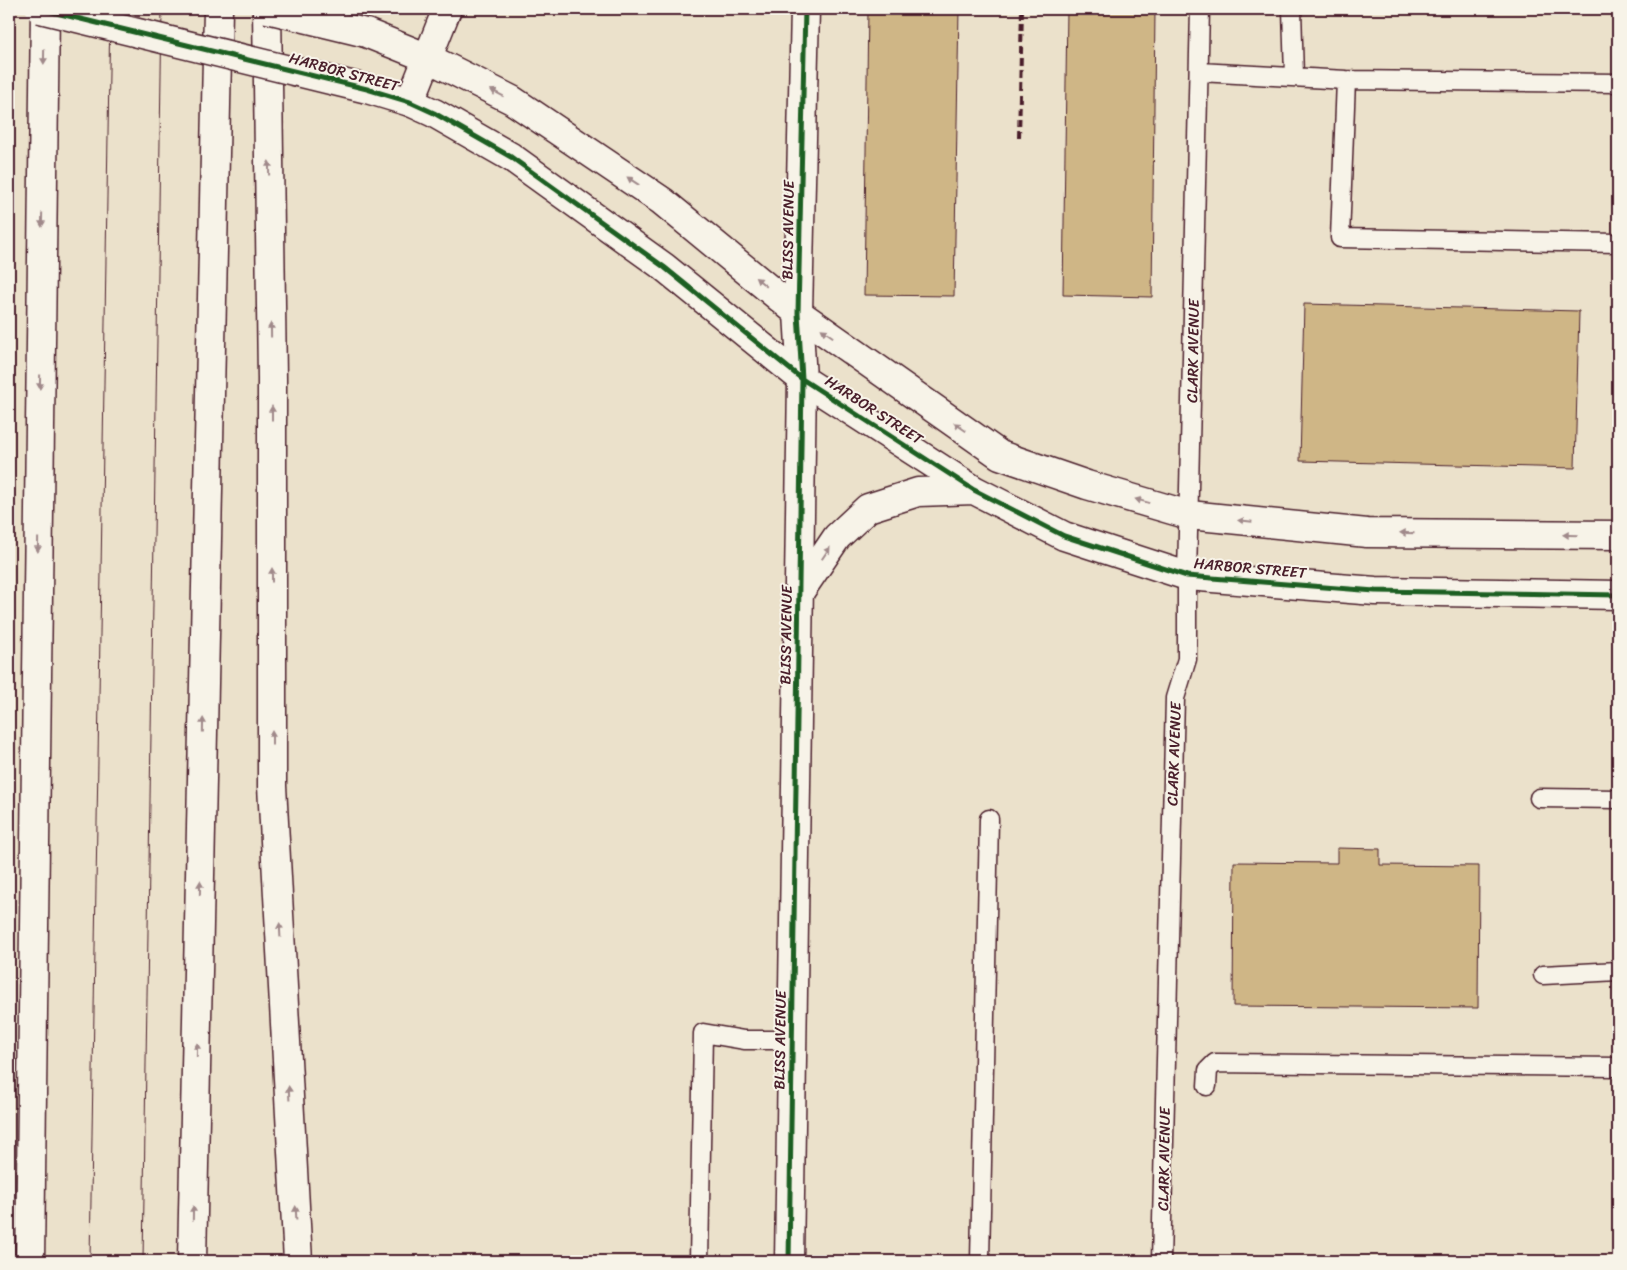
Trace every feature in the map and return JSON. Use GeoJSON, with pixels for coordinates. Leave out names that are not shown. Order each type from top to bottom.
{"type":"FeatureCollection","features":[{"type":"Feature","properties":{"kind":"main road","name":"HARBOR STREET"},"geometry":{"type":"LineString","coordinates":[[40,9],[367,88],[410,102],[434,113],[511,157],[664,267],[802,378],[974,490],[1064,536],[1187,576],[1375,591],[1618,595]]}},
{"type":"Feature","properties":{"kind":"main road"},"geometry":{"type":"LineString","coordinates":[[30,1261],[44,9]]}},
{"type":"Feature","properties":{"kind":"main road"},"geometry":{"type":"LineString","coordinates":[[192,1261],[218,9]]}},
{"type":"Feature","properties":{"kind":"main road"},"geometry":{"type":"LineString","coordinates":[[298,1261],[272,786],[272,379],[267,9],[366,33],[428,58],[512,100],[662,201],[798,313],[1000,455],[1087,485],[1189,515],[1367,533],[1618,535]]}},
{"type":"Feature","properties":{"kind":"main road"},"geometry":{"type":"LineString","coordinates":[[410,102],[447,9]]}},
{"type":"Feature","properties":{"kind":"main road","name":"BLISS AVENUE"},"geometry":{"type":"LineString","coordinates":[[789,1261],[802,378],[798,313],[805,9]]}},
{"type":"Feature","properties":{"kind":"main road"},"geometry":{"type":"LineString","coordinates":[[799,593],[837,537],[868,508],[918,492],[974,490]]}},
{"type":"Feature","properties":{"kind":"lane","name":"CLARK AVENUE"},"geometry":{"type":"LineString","coordinates":[[1161,1261],[1175,698],[1187,659],[1187,576],[1200,9]]}},
{"type":"Feature","properties":{"kind":"lane"},"geometry":{"type":"LineString","coordinates":[[1292,9],[1294,77]]}},
{"type":"Feature","properties":{"kind":"lane"},"geometry":{"type":"LineString","coordinates":[[1199,72],[1346,80],[1618,83]]}},
{"type":"Feature","properties":{"kind":"lane"},"geometry":{"type":"LineString","coordinates":[[1346,80],[1340,238],[1618,243]]}},
{"type":"Feature","properties":{"kind":"lane"},"geometry":{"type":"LineString","coordinates":[[1539,798],[1618,798]]}},
{"type":"Feature","properties":{"kind":"lane"},"geometry":{"type":"LineString","coordinates":[[980,1261],[989,819]]}},
{"type":"Feature","properties":{"kind":"lane"},"geometry":{"type":"LineString","coordinates":[[1543,975],[1618,971]]}},
{"type":"Feature","properties":{"kind":"lane"},"geometry":{"type":"LineString","coordinates":[[699,1261],[703,1033],[744,1040],[792,1040]]}},
{"type":"Feature","properties":{"kind":"lane"},"geometry":{"type":"LineString","coordinates":[[1207,1086],[1208,1070],[1215,1063],[1618,1067]]}},
{"type":"Feature","properties":{"kind":"building"},"geometry":{"type":"Polygon","coordinates":[[[868,9],[959,9],[954,296],[864,295],[868,9]]]}},
{"type":"Feature","properties":{"kind":"building"},"geometry":{"type":"Polygon","coordinates":[[[1067,9],[1155,9],[1152,297],[1063,295],[1067,9]]]}},
{"type":"Feature","properties":{"kind":"building"},"geometry":{"type":"Polygon","coordinates":[[[1304,304],[1579,311],[1575,468],[1300,461],[1304,304]]]}},
{"type":"Feature","properties":{"kind":"building"},"geometry":{"type":"Polygon","coordinates":[[[1337,848],[1380,849],[1380,865],[1479,866],[1478,1008],[1233,1006],[1234,862],[1337,863],[1337,848]]]}},
{"type":"Feature","properties":{"kind":"tram line"},"geometry":{"type":"LineString","coordinates":[[90,1261],[110,9]]}},
{"type":"Feature","properties":{"kind":"tram line"},"geometry":{"type":"LineString","coordinates":[[143,1261],[162,9]]}},
{"type":"Feature","properties":{"kind":"railway"},"geometry":{"type":"LineString","coordinates":[[1019,138],[1022,9]]}},
{"type":"Feature","properties":{"kind":"cycle path"},"geometry":{"type":"LineString","coordinates":[[40,9],[367,89],[410,102],[434,113],[511,157],[664,267],[802,379],[974,490],[1064,536],[1187,576],[1375,591],[1618,595]]}},
{"type":"Feature","properties":{"kind":"cycle path"},"geometry":{"type":"LineString","coordinates":[[789,1261],[802,379],[798,313],[805,9]]}}]}
